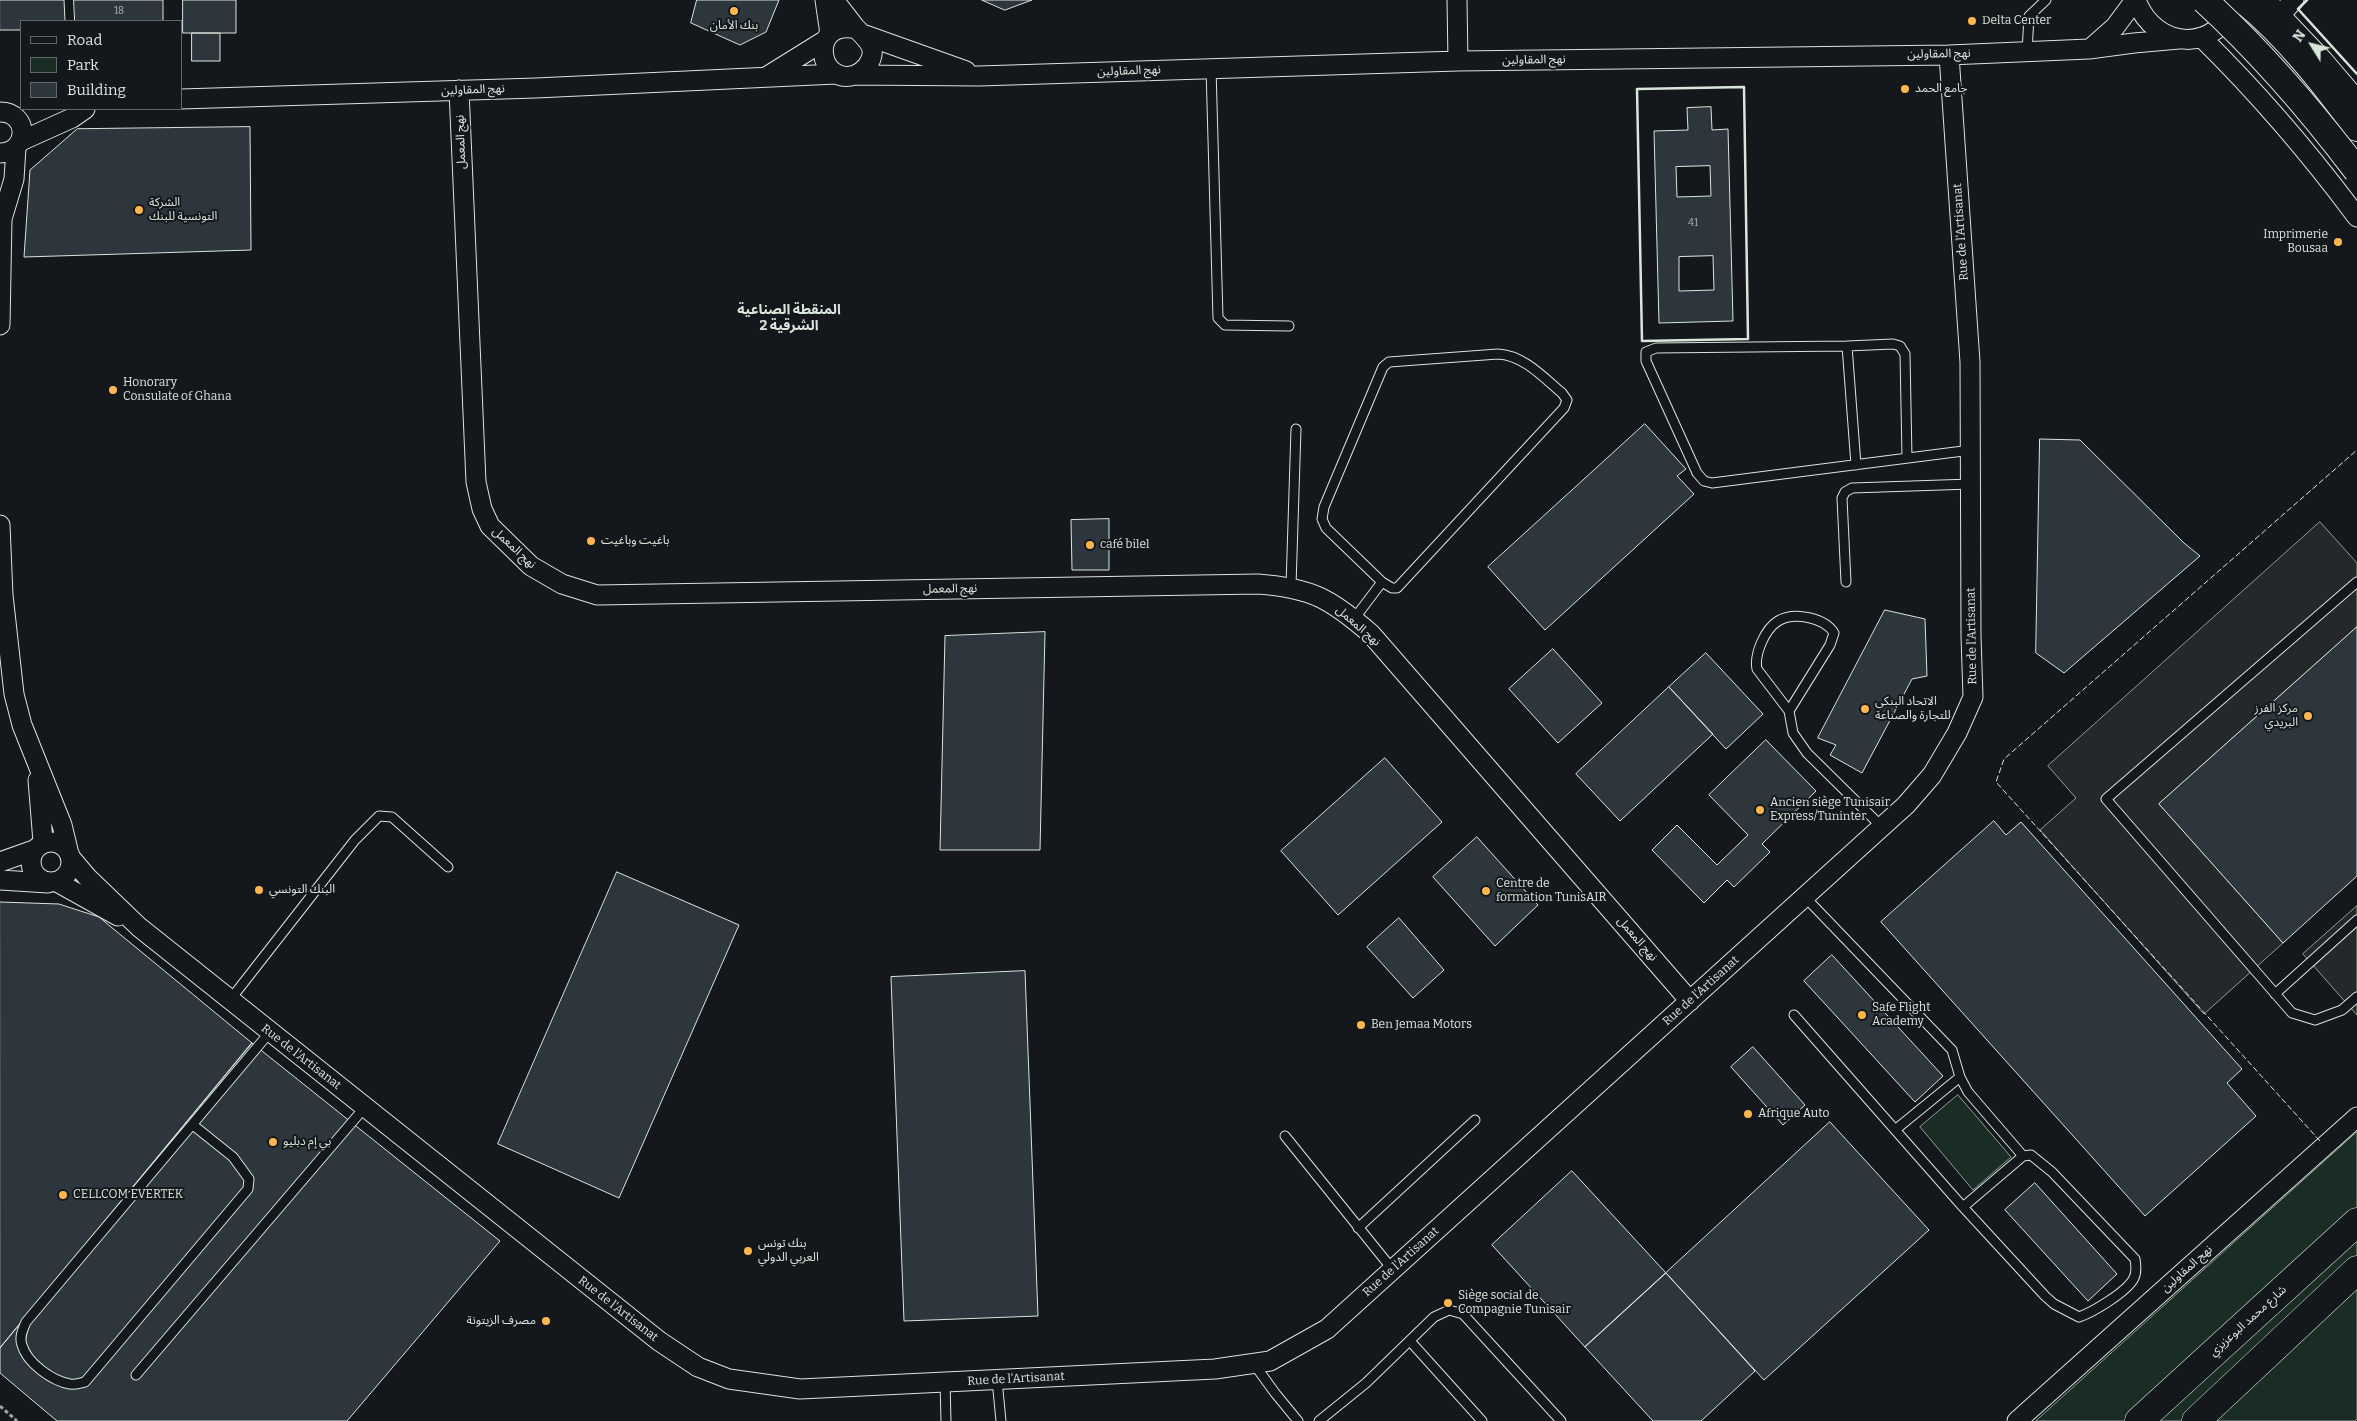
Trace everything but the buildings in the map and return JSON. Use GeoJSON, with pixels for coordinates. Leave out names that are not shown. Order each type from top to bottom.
{"type":"FeatureCollection","features":[{"type":"Feature","properties":{"kind":"highway","name":"شارع محمد البوعزيزي"},"geometry":{"type":"LineString","coordinates":[[2139,1421],[2355,1217]]}},
{"type":"Feature","properties":{"kind":"highway"},"geometry":{"type":"LineString","coordinates":[[2196,1421],[2353,1276]]}},
{"type":"Feature","properties":{"kind":"street"},"geometry":{"type":"LineString","coordinates":[[825,0],[827,37],[822,51],[824,60],[836,74],[855,75],[864,70],[869,62],[870,43],[834,0]]}},
{"type":"Feature","properties":{"kind":"street"},"geometry":{"type":"LineString","coordinates":[[1457,0],[1458,61]]}},
{"type":"Feature","properties":{"kind":"street"},"geometry":{"type":"LineString","coordinates":[[2136,0],[2141,14],[2151,26],[2164,35],[2179,39]]}},
{"type":"Feature","properties":{"kind":"street"},"geometry":{"type":"LineString","coordinates":[[2089,49],[2115,26],[2136,0]]}},
{"type":"Feature","properties":{"kind":"street"},"geometry":{"type":"LineString","coordinates":[[2204,0],[2256,49],[2293,90],[2357,170]]}},
{"type":"Feature","properties":{"kind":"street"},"geometry":{"type":"LineString","coordinates":[[2235,0],[2224,22],[2214,31],[2201,37],[2274,111],[2312,157],[2357,217]]}},
{"type":"Feature","properties":{"kind":"street"},"geometry":{"type":"LineString","coordinates":[[2243,0],[2266,19],[2325,86],[2357,128]]}},
{"type":"Feature","properties":{"kind":"street"},"geometry":{"type":"LineString","coordinates":[[2266,0],[2281,14],[2357,100]]}},
{"type":"Feature","properties":{"kind":"street"},"geometry":{"type":"LineString","coordinates":[[2281,14],[2294,0]]}},
{"type":"Feature","properties":{"kind":"street"},"geometry":{"type":"LineString","coordinates":[[827,37],[838,28],[848,27],[861,32]]}},
{"type":"Feature","properties":{"kind":"street","name":"نهج المقاولين"},"geometry":{"type":"LineString","coordinates":[[861,32],[979,76]]}},
{"type":"Feature","properties":{"kind":"street","name":"نهج المقاولين"},"geometry":{"type":"LineString","coordinates":[[765,78],[827,37]]}},
{"type":"Feature","properties":{"kind":"street","name":"نهج المقاولين"},"geometry":{"type":"LineString","coordinates":[[855,75],[979,76],[1458,61],[2027,52],[2089,49],[2134,42],[2201,37]]}},
{"type":"Feature","properties":{"kind":"street","name":"Rue de l'Artisanat"},"geometry":{"type":"LineString","coordinates":[[0,525],[3,595],[14,694],[22,725],[62,825],[70,854],[87,877],[138,927],[659,1341],[698,1367],[729,1379],[800,1389],[1215,1370],[1270,1361],[1327,1329],[1882,827],[1906,805],[1932,775],[1957,733],[1973,697],[1970,362],[1949,54]]}},
{"type":"Feature","properties":{"kind":"street","name":"نهج المقاولين"},"geometry":{"type":"LineString","coordinates":[[182,99],[459,90],[836,74]]}},
{"type":"Feature","properties":{"kind":"street","name":"نهج المعمل"},"geometry":{"type":"LineString","coordinates":[[459,90],[476,482],[482,509],[490,526],[531,566],[562,584],[597,595],[1258,584],[1291,586],[1320,597],[1344,610],[1371,634],[1690,1001]]}},
{"type":"Feature","properties":{"kind":"street"},"geometry":{"type":"LineString","coordinates":[[5,113],[23,110]]}},
{"type":"Feature","properties":{"kind":"street"},"geometry":{"type":"LineString","coordinates":[[12,147],[72,118],[84,110]]}},
{"type":"Feature","properties":{"kind":"street"},"geometry":{"type":"LineString","coordinates":[[0,325],[1,215],[14,179],[12,147],[23,133],[21,125],[5,113]]}},
{"type":"Feature","properties":{"kind":"street","name":"Rue de l'Artisanat"},"geometry":{"type":"LineString","coordinates":[[37,761],[38,846]]}},
{"type":"Feature","properties":{"kind":"street"},"geometry":{"type":"LineString","coordinates":[[0,862],[38,846],[53,842],[70,854],[68,872],[52,882],[0,880]]}},
{"type":"Feature","properties":{"kind":"street"},"geometry":{"type":"LineString","coordinates":[[38,846],[31,863],[34,874],[52,882]]}},
{"type":"Feature","properties":{"kind":"street","name":"Rue de l'Artisanat"},"geometry":{"type":"LineString","coordinates":[[52,882],[138,927]]}},
{"type":"Feature","properties":{"kind":"street","name":"نهج المقاولين"},"geometry":{"type":"LineString","coordinates":[[2017,1421],[2357,1117]]}},
{"type":"Feature","properties":{"kind":"lane"},"geometry":{"type":"LineString","coordinates":[[2027,52],[2029,16],[2046,0]]}},
{"type":"Feature","properties":{"kind":"lane"},"geometry":{"type":"LineString","coordinates":[[1211,68],[1218,318],[1225,325],[1289,326]]}},
{"type":"Feature","properties":{"kind":"lane"},"geometry":{"type":"LineString","coordinates":[[1907,458],[1905,354],[1900,346],[1893,344],[1656,348],[1646,352],[1646,361],[1698,473],[1704,481],[1712,483],[1971,450]]}},
{"type":"Feature","properties":{"kind":"lane"},"geometry":{"type":"LineString","coordinates":[[1847,346],[1856,465]]}},
{"type":"Feature","properties":{"kind":"lane"},"geometry":{"type":"LineString","coordinates":[[1498,354],[1509,354],[1518,358],[1562,393],[1567,400],[1564,408],[1397,588],[1392,588],[1382,582],[1326,528],[1322,519],[1324,507],[1383,367],[1389,362],[1498,354]]}},
{"type":"Feature","properties":{"kind":"lane"},"geometry":{"type":"LineString","coordinates":[[1291,586],[1296,429]]}},
{"type":"Feature","properties":{"kind":"lane"},"geometry":{"type":"LineString","coordinates":[[1846,582],[1842,498],[1845,492],[1852,488],[1971,484]]}},
{"type":"Feature","properties":{"kind":"lane"},"geometry":{"type":"LineString","coordinates":[[1354,619],[1382,582]]}},
{"type":"Feature","properties":{"kind":"lane"},"geometry":{"type":"LineString","coordinates":[[2357,582],[2106,799],[2292,1013],[2315,1020],[2342,1010],[2357,997]]}},
{"type":"Feature","properties":{"kind":"lane"},"geometry":{"type":"LineString","coordinates":[[1789,711],[1830,645],[1834,633],[1829,625],[1814,619],[1789,617],[1777,621],[1766,635],[1755,660],[1757,669],[1789,711],[1793,733],[1807,753],[1882,827]]}},
{"type":"Feature","properties":{"kind":"lane"},"geometry":{"type":"LineString","coordinates":[[230,1000],[344,854],[379,816],[392,817],[448,867]]}},
{"type":"Feature","properties":{"kind":"lane"},"geometry":{"type":"LineString","coordinates":[[1794,1015],[1963,1207],[2045,1296],[2068,1312],[2079,1317],[2092,1312],[2128,1285],[2134,1278],[2137,1268],[2135,1259],[2052,1172],[2035,1157],[2023,1156],[1968,1092],[1960,1076],[1952,1050],[1805,897]]}},
{"type":"Feature","properties":{"kind":"lane"},"geometry":{"type":"LineString","coordinates":[[2275,994],[2357,920]]}},
{"type":"Feature","properties":{"kind":"lane"},"geometry":{"type":"LineString","coordinates":[[193,1125],[233,1156],[249,1178],[248,1189],[85,1382],[71,1385],[58,1381],[32,1363],[22,1345],[21,1334],[26,1322],[270,1032]]}},
{"type":"Feature","properties":{"kind":"lane"},"geometry":{"type":"LineString","coordinates":[[1895,1130],[1960,1076]]}},
{"type":"Feature","properties":{"kind":"lane"},"geometry":{"type":"LineString","coordinates":[[136,1375],[364,1107]]}},
{"type":"Feature","properties":{"kind":"lane"},"geometry":{"type":"LineString","coordinates":[[1358,1228],[1475,1120]]}},
{"type":"Feature","properties":{"kind":"lane"},"geometry":{"type":"LineString","coordinates":[[1285,1136],[1393,1270]]}},
{"type":"Feature","properties":{"kind":"lane"},"geometry":{"type":"LineString","coordinates":[[1963,1207],[2023,1156]]}},
{"type":"Feature","properties":{"kind":"lane"},"geometry":{"type":"LineString","coordinates":[[1319,1421],[1366,1384],[1434,1317],[1450,1310],[1463,1314],[1561,1421]]}},
{"type":"Feature","properties":{"kind":"lane"},"geometry":{"type":"LineString","coordinates":[[1410,1341],[1482,1421]]}},
{"type":"Feature","properties":{"kind":"lane"},"geometry":{"type":"LineString","coordinates":[[1254,1364],[1298,1421]]}},
{"type":"Feature","properties":{"kind":"lane"},"geometry":{"type":"LineString","coordinates":[[997,1380],[1001,1421]]}},
{"type":"Feature","properties":{"kind":"lane"},"geometry":{"type":"LineString","coordinates":[[945,1382],[946,1421]]}},
{"type":"Feature","properties":{"kind":"path"},"geometry":{"type":"LineString","coordinates":[[0,1407],[17,1421]]}},
{"type":"Feature","properties":{"kind":"green space"},"geometry":{"type":"Polygon","coordinates":[[[1958,1095],[2011,1157],[1973,1190],[1920,1127],[1958,1095]]]}},
{"type":"Feature","properties":{"kind":"green space"},"geometry":{"type":"Polygon","coordinates":[[[2357,1132],[2357,1419],[2355,1421],[2036,1421],[2357,1132]]]}},
{"type":"Feature","properties":{"kind":"shaded area"},"geometry":{"type":"Polygon","coordinates":[[[2320,522],[2357,563],[2357,627],[2159,804],[2283,943],[2204,1014],[2040,830],[2076,798],[2048,766],[2320,522]]]}},
{"type":"Feature","properties":{"kind":"shaded area"},"geometry":{"type":"Polygon","coordinates":[[[2357,906],[2357,1015],[2303,954],[2357,906]]]}},
{"type":"Feature","properties":{"kind":"fence"},"geometry":{"type":"LineString","coordinates":[[2320,1141],[1996,782],[2004,759],[2357,450]]}},
{"type":"Feature","properties":{"kind":"wall"},"geometry":{"type":"LineString","coordinates":[[2307,0],[2298,9],[2357,74]]}},
{"type":"Feature","properties":{"kind":"wall"},"geometry":{"type":"LineString","coordinates":[[1744,87],[1748,339],[1642,341],[1637,89],[1744,87]]}},
{"type":"Feature","properties":{"kind":"place","name":"بنك الأمان"},"geometry":{"type":"Point","coordinates":[734,11]}},
{"type":"Feature","properties":{"kind":"place","name":"Delta Center"},"geometry":{"type":"Point","coordinates":[1972,21]}},
{"type":"Feature","properties":{"kind":"place","name":"جامع الحمد"},"geometry":{"type":"Point","coordinates":[1905,89]}},
{"type":"Feature","properties":{"kind":"place","name":"الشركة التونسية للبنك"},"geometry":{"type":"Point","coordinates":[139,210]}},
{"type":"Feature","properties":{"kind":"place","name":"Imprimerie Bousaa"},"geometry":{"type":"Point","coordinates":[2338,242]}},
{"type":"Feature","properties":{"kind":"place","name":"Honorary Consulate of Ghana"},"geometry":{"type":"Point","coordinates":[113,390]}},
{"type":"Feature","properties":{"kind":"place","name":"باغيت وباغيت"},"geometry":{"type":"Point","coordinates":[591,541]}},
{"type":"Feature","properties":{"kind":"place","name":"café bilel"},"geometry":{"type":"Point","coordinates":[1090,545]}},
{"type":"Feature","properties":{"kind":"place","name":"الاتحاد البنكي للتجارة والصناعة"},"geometry":{"type":"Point","coordinates":[1865,709]}},
{"type":"Feature","properties":{"kind":"place","name":"مركز الفرز البريدي"},"geometry":{"type":"Point","coordinates":[2308,716]}},
{"type":"Feature","properties":{"kind":"place","name":"Ancien siège Tunisair Express/Tuninter"},"geometry":{"type":"Point","coordinates":[1760,810]}},
{"type":"Feature","properties":{"kind":"place","name":"البنك التونسي"},"geometry":{"type":"Point","coordinates":[259,890]}},
{"type":"Feature","properties":{"kind":"place","name":"Centre de formation TunisAIR"},"geometry":{"type":"Point","coordinates":[1486,891]}},
{"type":"Feature","properties":{"kind":"place","name":"Safe Flight Academy"},"geometry":{"type":"Point","coordinates":[1862,1015]}},
{"type":"Feature","properties":{"kind":"place","name":"Ben Jemaa Motors"},"geometry":{"type":"Point","coordinates":[1361,1025]}},
{"type":"Feature","properties":{"kind":"place","name":"Afrique Auto"},"geometry":{"type":"Point","coordinates":[1748,1114]}},
{"type":"Feature","properties":{"kind":"place","name":"بي إم دبليو"},"geometry":{"type":"Point","coordinates":[273,1142]}},
{"type":"Feature","properties":{"kind":"place","name":"CELLCOM EVERTEK"},"geometry":{"type":"Point","coordinates":[63,1195]}},
{"type":"Feature","properties":{"kind":"place","name":"بنك تونس العربي الدولي"},"geometry":{"type":"Point","coordinates":[748,1251]}},
{"type":"Feature","properties":{"kind":"place","name":"Siège social de Compagnie Tunisair"},"geometry":{"type":"Point","coordinates":[1448,1303]}},
{"type":"Feature","properties":{"kind":"place","name":"مصرف الزيتونة"},"geometry":{"type":"Point","coordinates":[546,1321]}},
{"type":"Feature","properties":{"kind":"district","name":"المنقطة الصناعية الشرقية 2"},"geometry":{"type":"Point","coordinates":[789,318]}}]}
